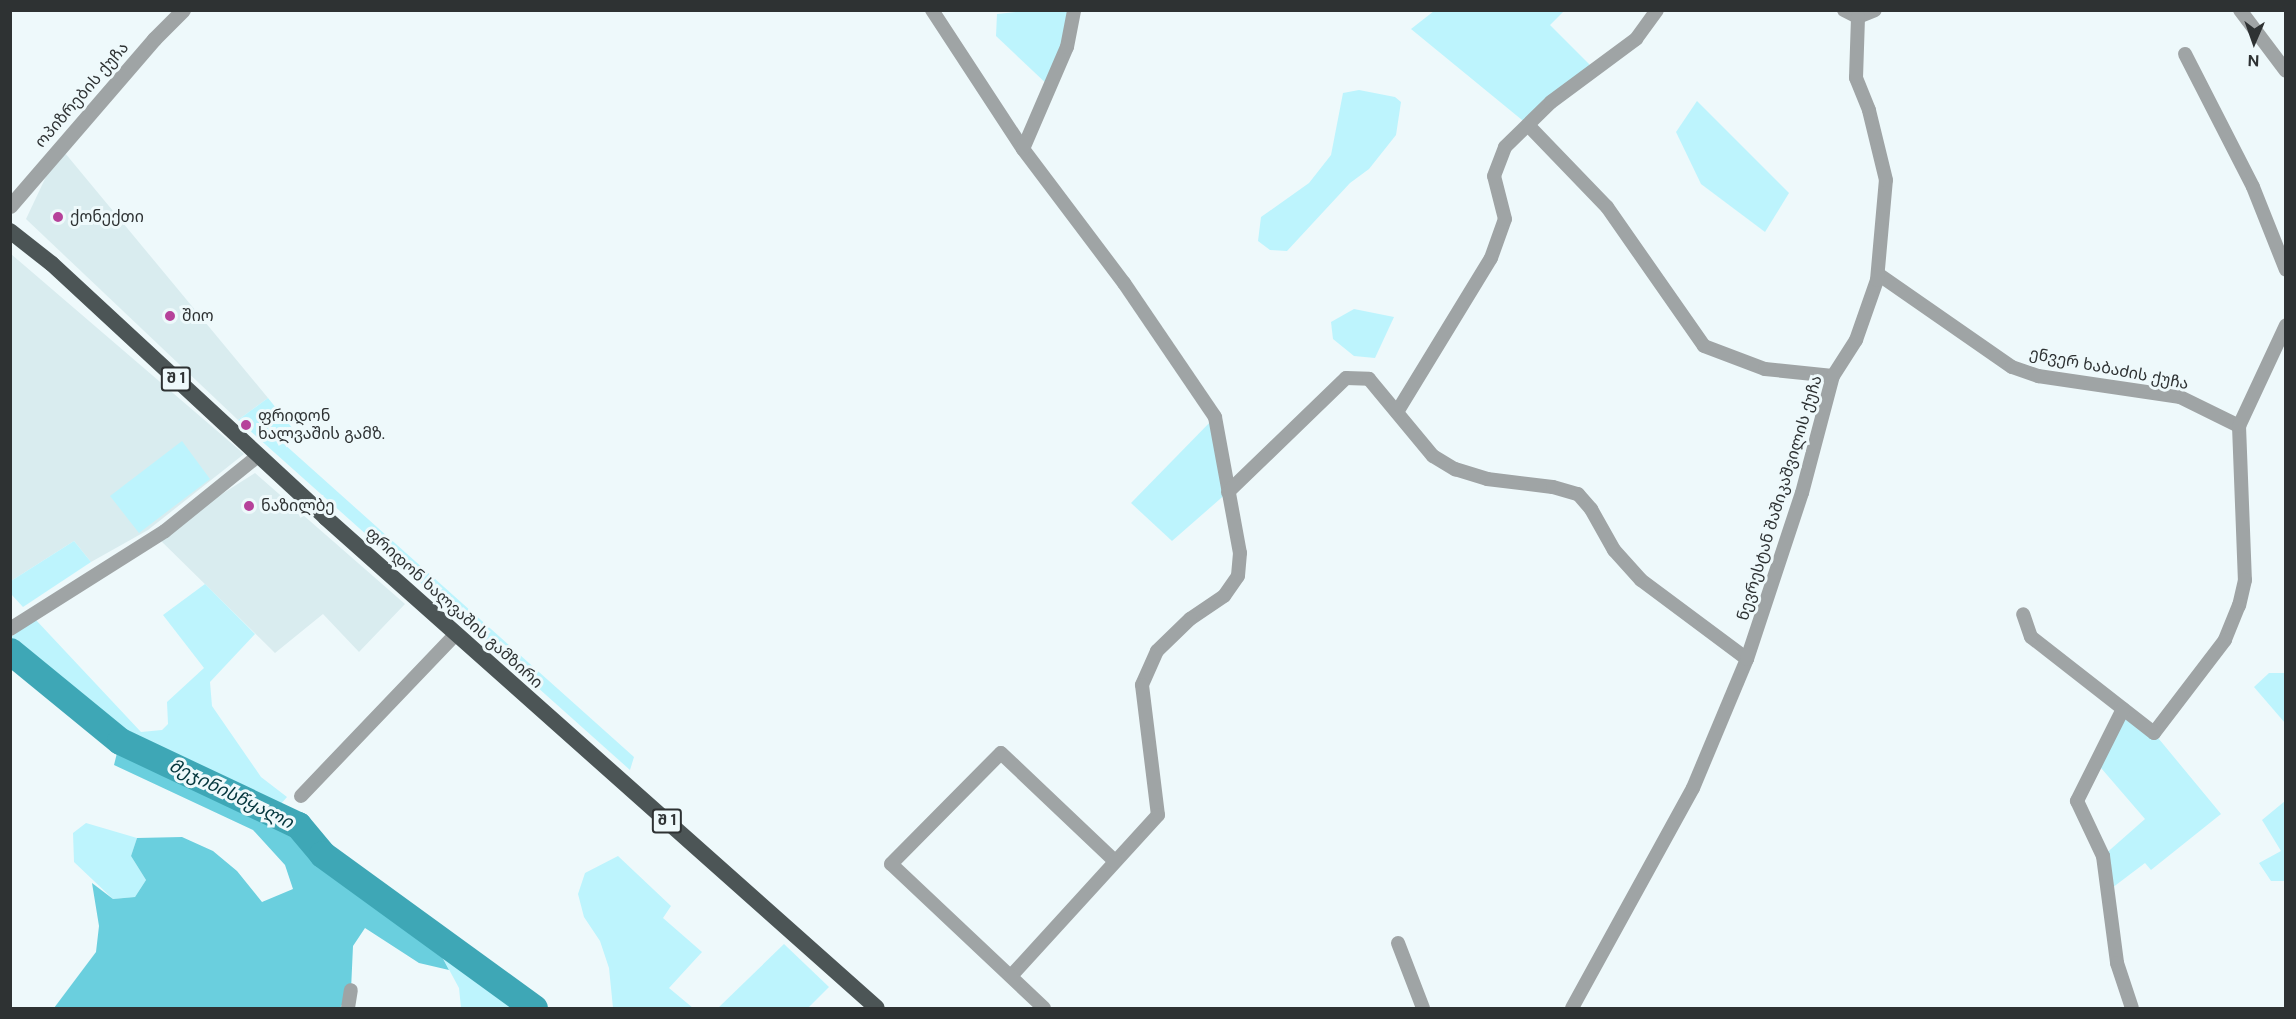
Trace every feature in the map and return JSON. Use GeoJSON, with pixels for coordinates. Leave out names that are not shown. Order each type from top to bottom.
{"type":"FeatureCollection","features":[{"type":"Feature","properties":{"kind":"highway","name":"ფრიდონ ხალვაშის გამზირი"},"geometry":{"type":"LineString","coordinates":[[10,231],[52,264],[258,456],[877,1008]]}},
{"type":"Feature","properties":{"kind":"street","name":"ოპიზრების ქუჩა"},"geometry":{"type":"LineString","coordinates":[[10,206],[154,39],[183,10]]}},
{"type":"Feature","properties":{"kind":"street"},"geometry":{"type":"LineString","coordinates":[[932,10],[1023,149],[1124,283],[1215,417],[1240,553],[1238,576],[1224,596],[1190,619],[1157,651],[1142,684],[1158,815],[1012,975]]}},
{"type":"Feature","properties":{"kind":"street"},"geometry":{"type":"LineString","coordinates":[[1023,149],[1066,47],[1074,10]]}},
{"type":"Feature","properties":{"kind":"street"},"geometry":{"type":"LineString","coordinates":[[1397,412],[1491,258],[1505,219],[1494,176],[1505,147],[1551,102],[1636,39],[1657,10]]}},
{"type":"Feature","properties":{"kind":"street"},"geometry":{"type":"LineString","coordinates":[[1844,10],[1858,17],[1875,10]]}},
{"type":"Feature","properties":{"kind":"street"},"geometry":{"type":"LineString","coordinates":[[2240,10],[2286,71]]}},
{"type":"Feature","properties":{"kind":"street","name":"ნევრესტან შაშიკაშვილის ქუჩა"},"geometry":{"type":"LineString","coordinates":[[1572,1008],[1688,798],[1748,659],[1802,493],[1833,376],[1856,340],[1878,274],[1886,180],[1869,110],[1856,78],[1854,51],[1858,17]]}},
{"type":"Feature","properties":{"kind":"street"},"geometry":{"type":"LineString","coordinates":[[2185,54],[2253,187],[2286,270]]}},
{"type":"Feature","properties":{"kind":"street"},"geometry":{"type":"LineString","coordinates":[[1528,125],[1607,207],[1704,346],[1765,369],[1833,376]]}},
{"type":"Feature","properties":{"kind":"street","name":"ენვერ ხაბაძის ქუჩა"},"geometry":{"type":"LineString","coordinates":[[1878,274],[2012,366],[2038,376],[2180,397],[2239,426]]}},
{"type":"Feature","properties":{"kind":"street"},"geometry":{"type":"LineString","coordinates":[[2023,614],[2031,637],[2154,733],[2225,640],[2233,623],[2245,580],[2239,426],[2286,325]]}},
{"type":"Feature","properties":{"kind":"street","name":"ნევრესტან შაშიკაშვილის ქუჩა"},"geometry":{"type":"LineString","coordinates":[[1228,492],[1346,378],[1369,379],[1433,456],[1455,469],[1487,479],[1553,487],[1578,494],[1591,509],[1614,550],[1641,580],[1748,659]]}},
{"type":"Feature","properties":{"kind":"street"},"geometry":{"type":"LineString","coordinates":[[12,628],[165,531],[258,456]]}},
{"type":"Feature","properties":{"kind":"street"},"geometry":{"type":"LineString","coordinates":[[301,796],[456,634]]}},
{"type":"Feature","properties":{"kind":"street"},"geometry":{"type":"LineString","coordinates":[[2123,709],[2080,789],[2077,801],[2103,855],[2117,963],[2132,1008]]}},
{"type":"Feature","properties":{"kind":"street"},"geometry":{"type":"LineString","coordinates":[[1044,1008],[1012,975],[891,864],[1001,753],[1115,861]]}},
{"type":"Feature","properties":{"kind":"street"},"geometry":{"type":"LineString","coordinates":[[1398,943],[1423,1008]]}},
{"type":"Feature","properties":{"kind":"street"},"geometry":{"type":"LineString","coordinates":[[348,1008],[351,990]]}},
{"type":"Feature","properties":{"kind":"shaded area"},"geometry":{"type":"Polygon","coordinates":[[[1033,10],[1074,11],[1050,87],[996,36],[997,14],[1033,10]]]}},
{"type":"Feature","properties":{"kind":"shaded area"},"geometry":{"type":"Polygon","coordinates":[[[1434,11],[1564,11],[1550,25],[1595,70],[1528,125],[1411,29],[1434,11]]]}},
{"type":"Feature","properties":{"kind":"shaded area"},"geometry":{"type":"Polygon","coordinates":[[[1359,90],[1395,97],[1401,102],[1396,135],[1369,169],[1350,183],[1287,251],[1270,250],[1258,241],[1261,217],[1309,183],[1331,155],[1343,93],[1359,90]]]}},
{"type":"Feature","properties":{"kind":"shaded area"},"geometry":{"type":"Polygon","coordinates":[[[1697,101],[1789,193],[1765,232],[1701,184],[1676,132],[1697,101]]]}},
{"type":"Feature","properties":{"kind":"shaded area"},"geometry":{"type":"Polygon","coordinates":[[[60,147],[268,398],[238,420],[26,219],[60,147]]]}},
{"type":"Feature","properties":{"kind":"shaded area"},"geometry":{"type":"Polygon","coordinates":[[[11,254],[244,454],[148,530],[91,562],[74,541],[11,581],[11,254]]]}},
{"type":"Feature","properties":{"kind":"shaded area"},"geometry":{"type":"Polygon","coordinates":[[[1354,309],[1394,317],[1375,358],[1354,356],[1333,339],[1331,322],[1354,309]]]}},
{"type":"Feature","properties":{"kind":"shaded area"},"geometry":{"type":"Polygon","coordinates":[[[268,398],[293,429],[283,443],[634,757],[630,770],[238,420],[268,398]]]}},
{"type":"Feature","properties":{"kind":"shaded area"},"geometry":{"type":"Polygon","coordinates":[[[1215,417],[1228,492],[1172,541],[1131,503],[1215,417]]]}},
{"type":"Feature","properties":{"kind":"shaded area"},"geometry":{"type":"Polygon","coordinates":[[[182,441],[210,479],[139,533],[110,496],[182,441]]]}},
{"type":"Feature","properties":{"kind":"shaded area"},"geometry":{"type":"Polygon","coordinates":[[[255,473],[405,604],[359,652],[323,614],[275,653],[156,536],[255,473]]]}},
{"type":"Feature","properties":{"kind":"shaded area"},"geometry":{"type":"Polygon","coordinates":[[[74,541],[91,562],[23,607],[11,594],[11,581],[74,541]]]}},
{"type":"Feature","properties":{"kind":"shaded area"},"geometry":{"type":"Polygon","coordinates":[[[205,584],[255,634],[210,682],[212,706],[261,777],[287,797],[272,814],[120,741],[127,738],[11,637],[35,619],[141,732],[162,730],[168,724],[167,702],[204,668],[163,615],[205,584]]]}},
{"type":"Feature","properties":{"kind":"shaded area"},"geometry":{"type":"Polygon","coordinates":[[[2269,673],[2285,673],[2285,723],[2254,687],[2269,673]]]}},
{"type":"Feature","properties":{"kind":"shaded area"},"geometry":{"type":"Polygon","coordinates":[[[2123,709],[2154,733],[2221,814],[2151,870],[2145,863],[2108,891],[2103,856],[2145,819],[2095,761],[2123,709]]]}},
{"type":"Feature","properties":{"kind":"shaded area"},"geometry":{"type":"Polygon","coordinates":[[[120,741],[298,825],[322,854],[432,938],[449,970],[419,963],[365,928],[353,946],[351,990],[340,1008],[54,1008],[96,952],[99,926],[92,883],[113,899],[135,897],[146,880],[131,856],[137,838],[182,837],[213,851],[237,871],[262,902],[293,889],[285,865],[253,830],[114,765],[120,741]]]}},
{"type":"Feature","properties":{"kind":"shaded area"},"geometry":{"type":"Polygon","coordinates":[[[2285,801],[2285,881],[2271,881],[2259,863],[2281,851],[2262,820],[2285,801]]]}},
{"type":"Feature","properties":{"kind":"shaded area"},"geometry":{"type":"Polygon","coordinates":[[[86,823],[137,838],[131,856],[146,880],[135,897],[113,899],[74,862],[73,833],[86,823]]]}},
{"type":"Feature","properties":{"kind":"shaded area"},"geometry":{"type":"Polygon","coordinates":[[[618,856],[671,906],[663,918],[702,952],[669,988],[693,1008],[613,1008],[609,968],[600,941],[584,917],[578,894],[585,873],[618,856]]]}},
{"type":"Feature","properties":{"kind":"shaded area"},"geometry":{"type":"Polygon","coordinates":[[[432,938],[534,1008],[461,1008],[459,988],[432,938]]]}},
{"type":"Feature","properties":{"kind":"shaded area"},"geometry":{"type":"Polygon","coordinates":[[[784,944],[829,987],[808,1008],[718,1008],[784,944]]]}},
{"type":"Feature","properties":{"kind":"waterway","name":"მეჯინისწყალი"},"geometry":{"type":"LineString","coordinates":[[10,651],[120,741],[298,825],[322,854],[534,1008]]}},
{"type":"Feature","properties":{"kind":"place","name":"ქონექთი"},"geometry":{"type":"Point","coordinates":[58,217]}},
{"type":"Feature","properties":{"kind":"place","name":"შიო"},"geometry":{"type":"Point","coordinates":[170,316]}},
{"type":"Feature","properties":{"kind":"place","name":"ფრიდონ ხალვაშის გამზ."},"geometry":{"type":"Point","coordinates":[246,425]}},
{"type":"Feature","properties":{"kind":"place","name":"ნაზილბე"},"geometry":{"type":"Point","coordinates":[249,506]}}]}
